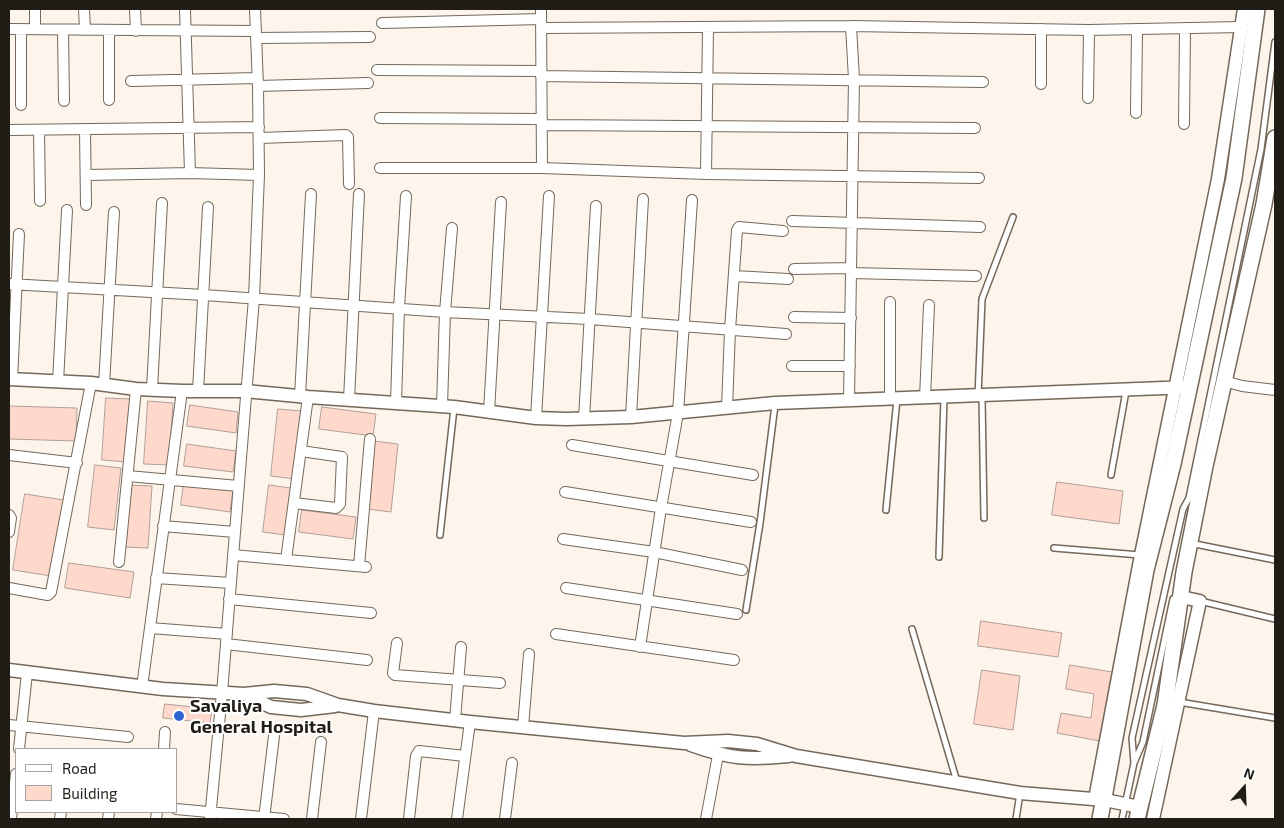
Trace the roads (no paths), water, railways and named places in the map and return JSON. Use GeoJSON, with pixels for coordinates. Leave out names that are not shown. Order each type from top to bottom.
{"type":"FeatureCollection","features":[{"type":"Feature","properties":{"kind":"main road"},"geometry":{"type":"LineString","coordinates":[[1100,819],[1100,799],[1146,570],[1173,464],[1183,387],[1234,178],[1257,9]]}},
{"type":"Feature","properties":{"kind":"main road"},"geometry":{"type":"LineString","coordinates":[[1134,810],[1172,701],[1181,597],[1190,543],[1264,204],[1275,138]]}},
{"type":"Feature","properties":{"kind":"street"},"geometry":{"type":"LineString","coordinates":[[35,9],[35,30]]}},
{"type":"Feature","properties":{"kind":"street"},"geometry":{"type":"LineString","coordinates":[[84,9],[84,30]]}},
{"type":"Feature","properties":{"kind":"street"},"geometry":{"type":"LineString","coordinates":[[135,9],[136,31]]}},
{"type":"Feature","properties":{"kind":"street"},"geometry":{"type":"LineString","coordinates":[[185,9],[190,173]]}},
{"type":"Feature","properties":{"kind":"street"},"geometry":{"type":"LineString","coordinates":[[210,816],[230,599],[245,390],[254,298],[259,174],[255,9]]}},
{"type":"Feature","properties":{"kind":"street"},"geometry":{"type":"LineString","coordinates":[[1100,799],[1141,555],[1183,387],[1244,9]]}},
{"type":"Feature","properties":{"kind":"street"},"geometry":{"type":"LineString","coordinates":[[382,23],[541,19],[708,28],[851,26],[1137,30],[1241,27]]}},
{"type":"Feature","properties":{"kind":"street"},"geometry":{"type":"LineString","coordinates":[[541,19],[542,168]]}},
{"type":"Feature","properties":{"kind":"street"},"geometry":{"type":"LineString","coordinates":[[849,400],[854,79],[851,26]]}},
{"type":"Feature","properties":{"kind":"street"},"geometry":{"type":"LineString","coordinates":[[706,174],[708,28]]}},
{"type":"Feature","properties":{"kind":"street"},"geometry":{"type":"LineString","coordinates":[[1184,28],[1184,124]]}},
{"type":"Feature","properties":{"kind":"street"},"geometry":{"type":"LineString","coordinates":[[9,29],[186,31],[256,35],[370,37]]}},
{"type":"Feature","properties":{"kind":"street"},"geometry":{"type":"LineString","coordinates":[[21,29],[21,105]]}},
{"type":"Feature","properties":{"kind":"street"},"geometry":{"type":"LineString","coordinates":[[1041,29],[1041,84]]}},
{"type":"Feature","properties":{"kind":"street"},"geometry":{"type":"LineString","coordinates":[[63,30],[64,100]]}},
{"type":"Feature","properties":{"kind":"street"},"geometry":{"type":"LineString","coordinates":[[109,30],[109,100]]}},
{"type":"Feature","properties":{"kind":"street"},"geometry":{"type":"LineString","coordinates":[[1088,98],[1089,30]]}},
{"type":"Feature","properties":{"kind":"street"},"geometry":{"type":"LineString","coordinates":[[1136,113],[1137,30]]}},
{"type":"Feature","properties":{"kind":"street"},"geometry":{"type":"LineString","coordinates":[[377,70],[707,79],[854,79],[983,82]]}},
{"type":"Feature","properties":{"kind":"street"},"geometry":{"type":"LineString","coordinates":[[131,81],[187,78],[258,82],[368,83]]}},
{"type":"Feature","properties":{"kind":"street"},"geometry":{"type":"LineString","coordinates":[[380,118],[706,127],[975,128]]}},
{"type":"Feature","properties":{"kind":"street"},"geometry":{"type":"LineString","coordinates":[[9,130],[259,127]]}},
{"type":"Feature","properties":{"kind":"street"},"geometry":{"type":"LineString","coordinates":[[40,130],[40,201]]}},
{"type":"Feature","properties":{"kind":"street"},"geometry":{"type":"LineString","coordinates":[[85,130],[86,205]]}},
{"type":"Feature","properties":{"kind":"street"},"geometry":{"type":"LineString","coordinates":[[259,138],[347,136],[349,184]]}},
{"type":"Feature","properties":{"kind":"street"},"geometry":{"type":"LineString","coordinates":[[380,168],[542,168],[706,174],[979,178]]}},
{"type":"Feature","properties":{"kind":"street"},"geometry":{"type":"LineString","coordinates":[[87,175],[259,174]]}},
{"type":"Feature","properties":{"kind":"street"},"geometry":{"type":"LineString","coordinates":[[286,560],[301,451],[304,397],[305,302],[311,194]]}},
{"type":"Feature","properties":{"kind":"street"},"geometry":{"type":"LineString","coordinates":[[349,400],[352,305],[359,194]]}},
{"type":"Feature","properties":{"kind":"street"},"geometry":{"type":"LineString","coordinates":[[396,403],[399,308],[406,196]]}},
{"type":"Feature","properties":{"kind":"street"},"geometry":{"type":"LineString","coordinates":[[536,418],[549,196]]}},
{"type":"Feature","properties":{"kind":"street"},"geometry":{"type":"LineString","coordinates":[[631,417],[643,199]]}},
{"type":"Feature","properties":{"kind":"street"},"geometry":{"type":"LineString","coordinates":[[640,646],[678,413],[692,200]]}},
{"type":"Feature","properties":{"kind":"street"},"geometry":{"type":"LineString","coordinates":[[490,412],[501,202]]}},
{"type":"Feature","properties":{"kind":"street"},"geometry":{"type":"LineString","coordinates":[[152,389],[162,203]]}},
{"type":"Feature","properties":{"kind":"street"},"geometry":{"type":"LineString","coordinates":[[584,419],[596,206]]}},
{"type":"Feature","properties":{"kind":"street"},"geometry":{"type":"LineString","coordinates":[[198,391],[208,207]]}},
{"type":"Feature","properties":{"kind":"street"},"geometry":{"type":"LineString","coordinates":[[58,382],[67,210]]}},
{"type":"Feature","properties":{"kind":"street"},"geometry":{"type":"LineString","coordinates":[[9,588],[48,595],[51,592],[77,463],[98,384],[110,290],[114,212]]}},
{"type":"Feature","properties":{"kind":"street"},"geometry":{"type":"LineString","coordinates":[[792,221],[980,227]]}},
{"type":"Feature","properties":{"kind":"street"},"geometry":{"type":"LineString","coordinates":[[448,407],[445,312],[452,228]]}},
{"type":"Feature","properties":{"kind":"street"},"geometry":{"type":"LineString","coordinates":[[728,408],[730,330],[738,228],[784,231]]}},
{"type":"Feature","properties":{"kind":"street"},"geometry":{"type":"LineString","coordinates":[[19,234],[13,284],[10,379],[98,384],[182,392],[245,390],[304,397],[448,407],[536,418],[584,419],[631,417],[775,403],[1183,387]]}},
{"type":"Feature","properties":{"kind":"street"},"geometry":{"type":"LineString","coordinates":[[794,269],[976,276]]}},
{"type":"Feature","properties":{"kind":"street"},"geometry":{"type":"LineString","coordinates":[[734,276],[788,280]]}},
{"type":"Feature","properties":{"kind":"street"},"geometry":{"type":"LineString","coordinates":[[13,284],[254,298],[445,312],[589,319],[786,334]]}},
{"type":"Feature","properties":{"kind":"street"},"geometry":{"type":"LineString","coordinates":[[890,302],[893,399]]}},
{"type":"Feature","properties":{"kind":"street"},"geometry":{"type":"LineString","coordinates":[[925,398],[929,306]]}},
{"type":"Feature","properties":{"kind":"street"},"geometry":{"type":"LineString","coordinates":[[794,317],[851,318]]}},
{"type":"Feature","properties":{"kind":"street"},"geometry":{"type":"LineString","coordinates":[[792,366],[850,366]]}},
{"type":"Feature","properties":{"kind":"street"},"geometry":{"type":"LineString","coordinates":[[1224,381],[1242,386],[1275,390]]}},
{"type":"Feature","properties":{"kind":"street"},"geometry":{"type":"LineString","coordinates":[[119,562],[136,389]]}},
{"type":"Feature","properties":{"kind":"street"},"geometry":{"type":"LineString","coordinates":[[142,687],[182,392]]}},
{"type":"Feature","properties":{"kind":"street"},"geometry":{"type":"LineString","coordinates":[[233,555],[362,567],[370,439]]}},
{"type":"Feature","properties":{"kind":"street"},"geometry":{"type":"LineString","coordinates":[[572,445],[753,475]]}},
{"type":"Feature","properties":{"kind":"street"},"geometry":{"type":"LineString","coordinates":[[294,503],[336,508],[340,504],[342,457],[301,451]]}},
{"type":"Feature","properties":{"kind":"street"},"geometry":{"type":"LineString","coordinates":[[9,455],[77,463]]}},
{"type":"Feature","properties":{"kind":"street"},"geometry":{"type":"LineString","coordinates":[[128,476],[238,486]]}},
{"type":"Feature","properties":{"kind":"street"},"geometry":{"type":"LineString","coordinates":[[566,492],[752,522]]}},
{"type":"Feature","properties":{"kind":"street"},"geometry":{"type":"LineString","coordinates":[[9,515],[11,518],[9,532]]}},
{"type":"Feature","properties":{"kind":"street"},"geometry":{"type":"LineString","coordinates":[[164,526],[234,532]]}},
{"type":"Feature","properties":{"kind":"street"},"geometry":{"type":"LineString","coordinates":[[563,539],[654,552],[742,570]]}},
{"type":"Feature","properties":{"kind":"street"},"geometry":{"type":"LineString","coordinates":[[156,578],[231,583]]}},
{"type":"Feature","properties":{"kind":"street"},"geometry":{"type":"LineString","coordinates":[[566,588],[742,612]]}},
{"type":"Feature","properties":{"kind":"street"},"geometry":{"type":"LineString","coordinates":[[1153,819],[1172,701],[1200,601],[1181,597]]}},
{"type":"Feature","properties":{"kind":"street"},"geometry":{"type":"LineString","coordinates":[[230,599],[371,613]]}},
{"type":"Feature","properties":{"kind":"street"},"geometry":{"type":"LineString","coordinates":[[150,628],[367,660]]}},
{"type":"Feature","properties":{"kind":"street"},"geometry":{"type":"LineString","coordinates":[[556,634],[734,660]]}},
{"type":"Feature","properties":{"kind":"street"},"geometry":{"type":"LineString","coordinates":[[397,643],[393,673],[395,675],[500,683]]}},
{"type":"Feature","properties":{"kind":"street"},"geometry":{"type":"LineString","coordinates":[[455,720],[461,647]]}},
{"type":"Feature","properties":{"kind":"street"},"geometry":{"type":"LineString","coordinates":[[523,727],[530,654]]}},
{"type":"Feature","properties":{"kind":"street"},"geometry":{"type":"LineString","coordinates":[[9,670],[142,687],[244,694],[272,707],[301,710],[338,705],[374,712],[684,743],[728,741],[757,744],[796,756],[1020,793],[1100,799],[1134,810]]}},
{"type":"Feature","properties":{"kind":"street"},"geometry":{"type":"LineString","coordinates":[[19,748],[27,673]]}},
{"type":"Feature","properties":{"kind":"street"},"geometry":{"type":"LineString","coordinates":[[362,819],[374,712]]}},
{"type":"Feature","properties":{"kind":"street"},"geometry":{"type":"LineString","coordinates":[[457,819],[470,722]]}},
{"type":"Feature","properties":{"kind":"street"},"geometry":{"type":"LineString","coordinates":[[9,725],[128,736]]}},
{"type":"Feature","properties":{"kind":"street"},"geometry":{"type":"LineString","coordinates":[[164,748],[166,732]]}},
{"type":"Feature","properties":{"kind":"street"},"geometry":{"type":"LineString","coordinates":[[264,818],[274,736]]}},
{"type":"Feature","properties":{"kind":"street"},"geometry":{"type":"LineString","coordinates":[[312,819],[321,742]]}},
{"type":"Feature","properties":{"kind":"street"},"geometry":{"type":"LineString","coordinates":[[684,743],[718,755],[756,760],[796,756]]}},
{"type":"Feature","properties":{"kind":"street"},"geometry":{"type":"LineString","coordinates":[[409,819],[416,756],[419,751],[465,756]]}},
{"type":"Feature","properties":{"kind":"street"},"geometry":{"type":"LineString","coordinates":[[706,819],[718,755]]}},
{"type":"Feature","properties":{"kind":"street"},"geometry":{"type":"LineString","coordinates":[[505,819],[512,763]]}},
{"type":"Feature","properties":{"kind":"street"},"geometry":{"type":"LineString","coordinates":[[10,819],[15,780]]}},
{"type":"Feature","properties":{"kind":"street"},"geometry":{"type":"LineString","coordinates":[[178,809],[210,816],[284,819]]}},
{"type":"Feature","properties":{"kind":"lane"},"geometry":{"type":"LineString","coordinates":[[1134,763],[1143,742],[1191,511],[1189,498],[1261,148],[1275,42]]}},
{"type":"Feature","properties":{"kind":"lane"},"geometry":{"type":"LineString","coordinates":[[984,518],[980,396],[982,299],[1013,217]]}},
{"type":"Feature","properties":{"kind":"lane"},"geometry":{"type":"LineString","coordinates":[[1111,475],[1126,390]]}},
{"type":"Feature","properties":{"kind":"lane"},"geometry":{"type":"LineString","coordinates":[[938,557],[944,397]]}},
{"type":"Feature","properties":{"kind":"lane"},"geometry":{"type":"LineString","coordinates":[[886,510],[893,399]]}},
{"type":"Feature","properties":{"kind":"lane"},"geometry":{"type":"LineString","coordinates":[[742,612],[760,523],[775,403]]}},
{"type":"Feature","properties":{"kind":"lane"},"geometry":{"type":"LineString","coordinates":[[440,535],[448,407]]}},
{"type":"Feature","properties":{"kind":"lane"},"geometry":{"type":"LineString","coordinates":[[1122,819],[1134,810],[1134,763],[1132,749],[1134,728],[1182,509],[1189,498]]}},
{"type":"Feature","properties":{"kind":"lane"},"geometry":{"type":"LineString","coordinates":[[1190,543],[1275,560]]}},
{"type":"Feature","properties":{"kind":"lane"},"geometry":{"type":"LineString","coordinates":[[1054,548],[1141,555]]}},
{"type":"Feature","properties":{"kind":"lane"},"geometry":{"type":"LineString","coordinates":[[1200,601],[1275,619]]}},
{"type":"Feature","properties":{"kind":"lane"},"geometry":{"type":"LineString","coordinates":[[912,629],[957,782]]}},
{"type":"Feature","properties":{"kind":"lane"},"geometry":{"type":"LineString","coordinates":[[1172,701],[1275,718]]}},
{"type":"Feature","properties":{"kind":"lane"},"geometry":{"type":"LineString","coordinates":[[1016,819],[1020,793]]}},
{"type":"Feature","properties":{"kind":"place","name":"Savaliya General Hospital"},"geometry":{"type":"Point","coordinates":[179,716]}}]}
